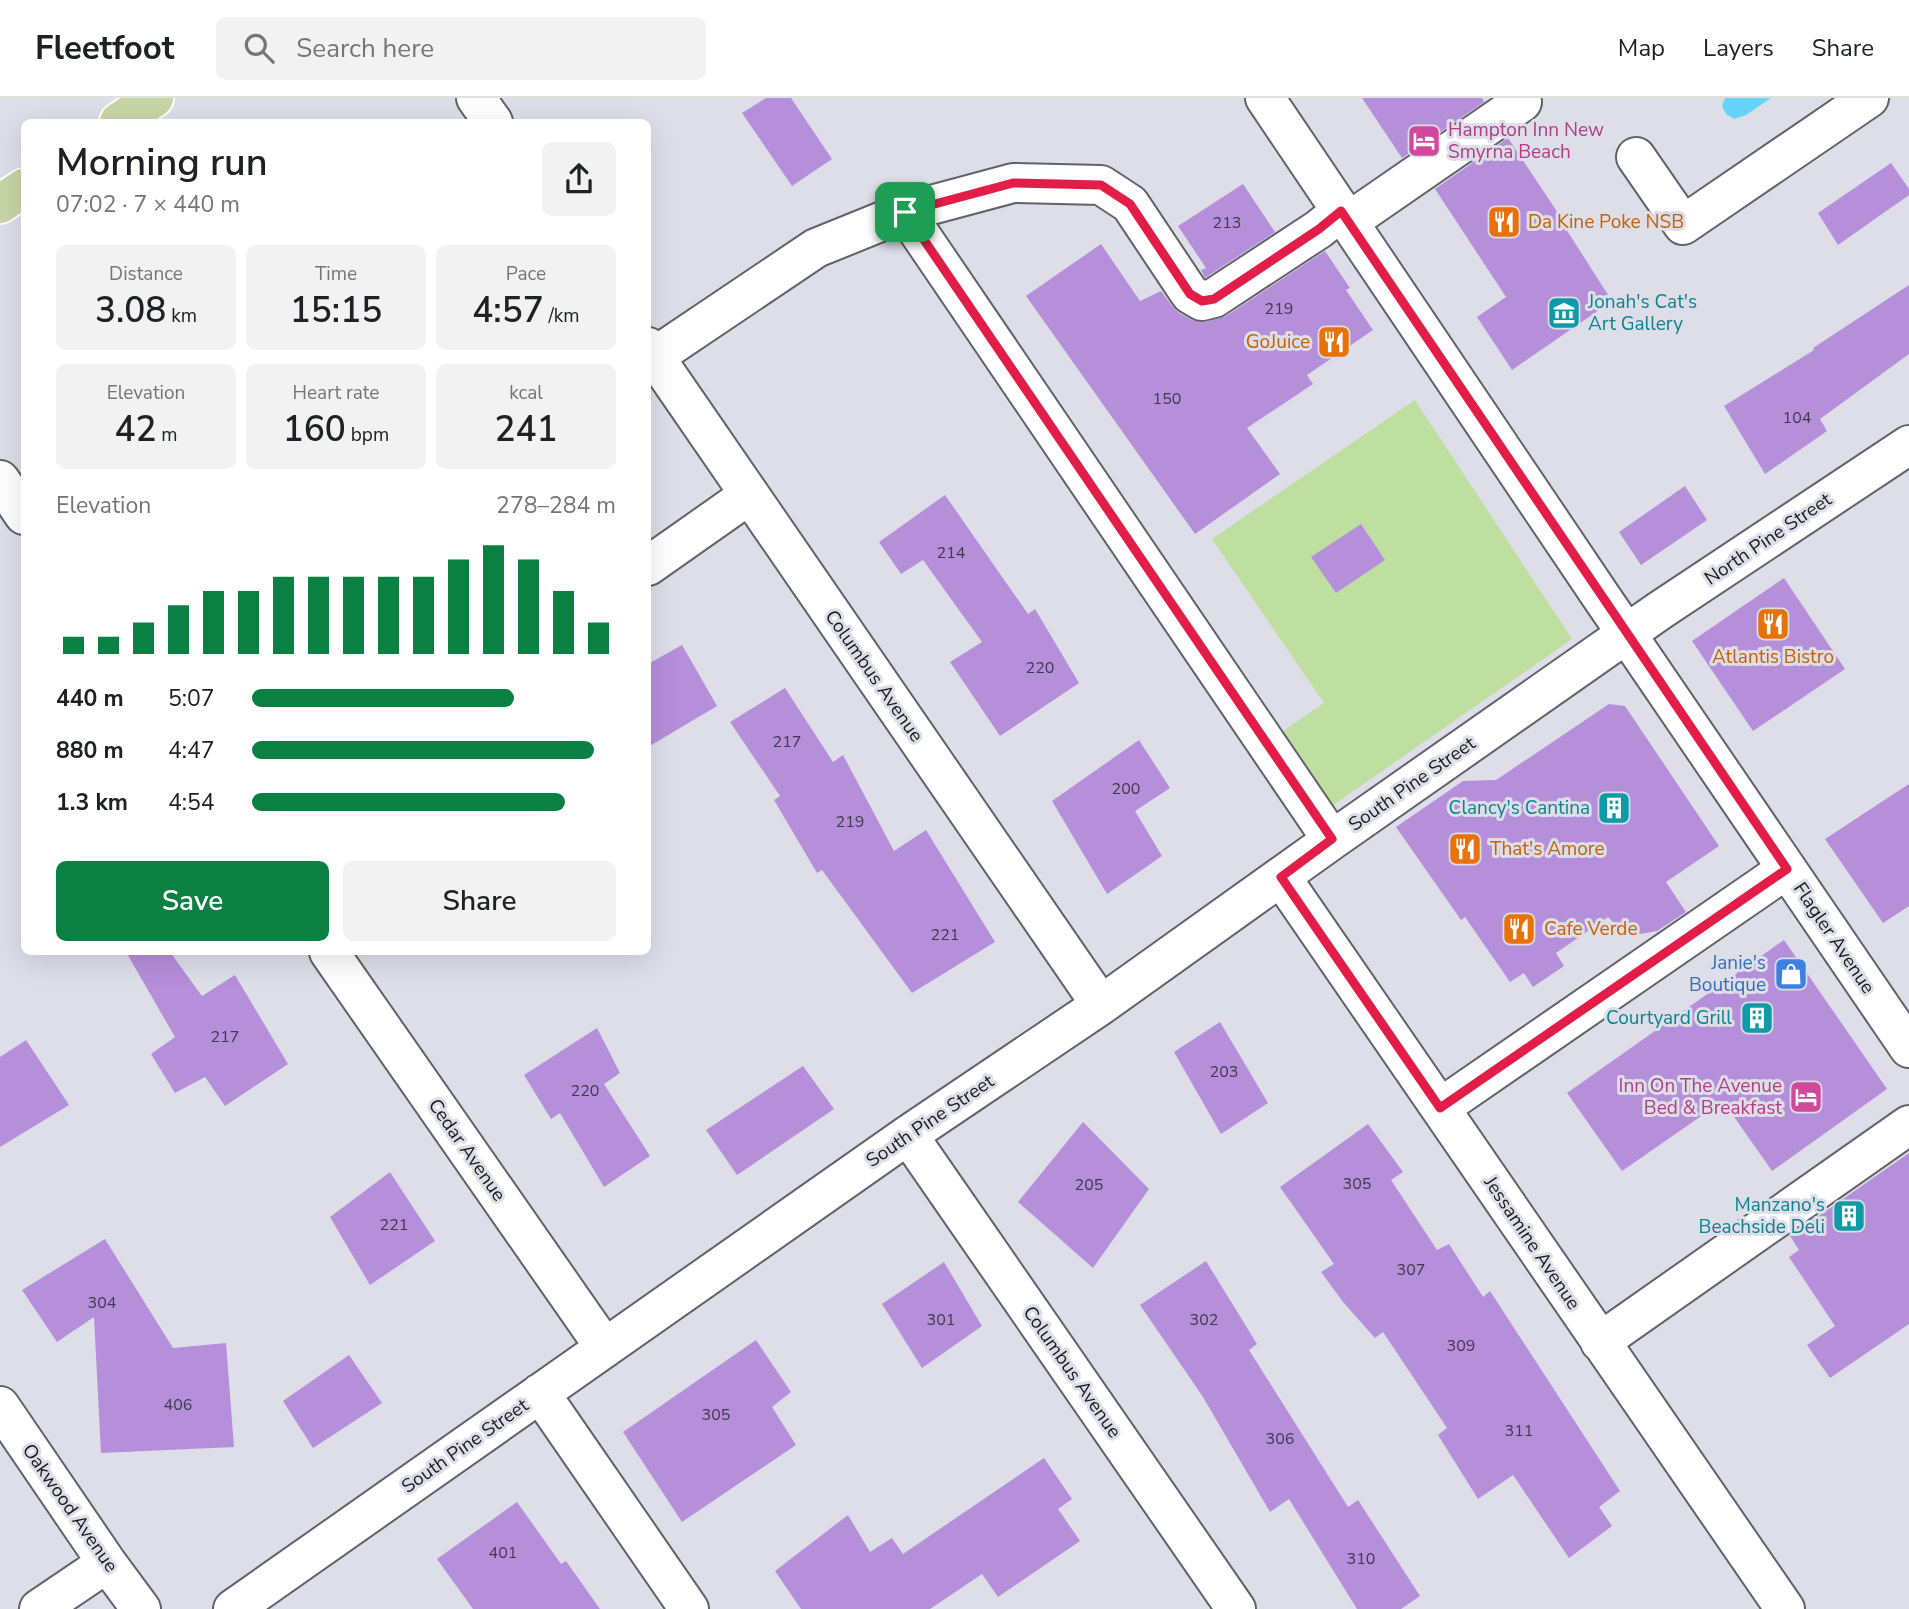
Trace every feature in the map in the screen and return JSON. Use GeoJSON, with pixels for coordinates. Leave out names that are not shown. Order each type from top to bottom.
{"type":"FeatureCollection","features":[{"type":"Feature","properties":{"kind":"main road"},"geometry":{"type":"LineString","coordinates":[[123,119],[154,98]]}},
{"type":"Feature","properties":{"kind":"main road"},"geometry":{"type":"LineString","coordinates":[[0,204],[21,190]]}},
{"type":"Feature","properties":{"kind":"street"},"geometry":{"type":"LineString","coordinates":[[476,98],[491,119]]}},
{"type":"Feature","properties":{"kind":"street","name":"Flagler Avenue"},"geometry":{"type":"LineString","coordinates":[[1265,98],[1909,1048]]}},
{"type":"Feature","properties":{"kind":"street"},"geometry":{"type":"LineString","coordinates":[[1636,157],[1683,225],[1869,98]]}},
{"type":"Feature","properties":{"kind":"street"},"geometry":{"type":"LineString","coordinates":[[651,352],[816,248],[905,212],[1013,183],[1101,185],[1130,204],[1190,294],[1202,301],[1214,299],[1319,229],[1345,217],[1521,102]]}},
{"type":"Feature","properties":{"kind":"street"},"geometry":{"type":"LineString","coordinates":[[905,212],[1332,839]]}},
{"type":"Feature","properties":{"kind":"street","name":"Columbus Avenue"},"geometry":{"type":"LineString","coordinates":[[651,352],[1101,1005]]}},
{"type":"Feature","properties":{"kind":"street","name":"North Pine Street"},"geometry":{"type":"LineString","coordinates":[[1627,634],[1909,445]]}},
{"type":"Feature","properties":{"kind":"street"},"geometry":{"type":"LineString","coordinates":[[0,480],[21,511]]}},
{"type":"Feature","properties":{"kind":"street"},"geometry":{"type":"LineString","coordinates":[[651,564],[749,495]]}},
{"type":"Feature","properties":{"kind":"street","name":"South Pine Street"},"geometry":{"type":"LineString","coordinates":[[233,1609],[908,1135],[1101,1005],[1332,839],[1627,634]]}},
{"type":"Feature","properties":{"kind":"street"},"geometry":{"type":"LineString","coordinates":[[1440,1108],[1787,869]]}},
{"type":"Feature","properties":{"kind":"street","name":"Jessamine Avenue"},"geometry":{"type":"LineString","coordinates":[[1281,877],[1785,1609]]}},
{"type":"Feature","properties":{"kind":"street","name":"Cedar Avenue"},"geometry":{"type":"LineString","coordinates":[[331,955],[605,1348]]}},
{"type":"Feature","properties":{"kind":"street"},"geometry":{"type":"LineString","coordinates":[[1600,1342],[1909,1125]]}},
{"type":"Feature","properties":{"kind":"street","name":"Columbus Avenue"},"geometry":{"type":"LineString","coordinates":[[908,1135],[1236,1609]]}},
{"type":"Feature","properties":{"kind":"street"},"geometry":{"type":"LineString","coordinates":[[540,1393],[689,1609]]}},
{"type":"Feature","properties":{"kind":"street","name":"Oakwood Avenue"},"geometry":{"type":"LineString","coordinates":[[0,1406],[141,1609]]}},
{"type":"Feature","properties":{"kind":"street"},"geometry":{"type":"LineString","coordinates":[[39,1609],[107,1563]]}},
{"type":"Feature","properties":{"kind":"green space"},"geometry":{"type":"Polygon","coordinates":[[[1415,400],[1572,639],[1332,806],[1282,732],[1324,703],[1212,539],[1415,400]]]}},
{"type":"Feature","properties":{"kind":"water"},"geometry":{"type":"Polygon","coordinates":[[[1725,98],[1771,98],[1746,115],[1734,119],[1726,114],[1722,106],[1725,98]]]}},
{"type":"Feature","properties":{"kind":"building"},"geometry":{"type":"Polygon","coordinates":[[[766,98],[791,98],[832,159],[792,186],[742,113],[766,98]]]}},
{"type":"Feature","properties":{"kind":"building","name":"Hampton Inn New Smyrna Beach"},"geometry":{"type":"Polygon","coordinates":[[[1362,98],[1482,98],[1484,102],[1402,158],[1362,98]]]}},
{"type":"Feature","properties":{"kind":"building"},"geometry":{"type":"Polygon","coordinates":[[[1508,138],[1612,301],[1512,370],[1477,317],[1506,297],[1435,189],[1508,138]]]}},
{"type":"Feature","properties":{"kind":"building"},"geometry":{"type":"Polygon","coordinates":[[[1891,163],[1909,189],[1909,195],[1838,245],[1818,213],[1891,163]]]}},
{"type":"Feature","properties":{"kind":"building"},"geometry":{"type":"Polygon","coordinates":[[[1243,184],[1275,232],[1205,278],[1201,270],[1206,268],[1178,226],[1243,184]]]}},
{"type":"Feature","properties":{"kind":"building"},"geometry":{"type":"Polygon","coordinates":[[[1101,244],[1140,301],[1161,291],[1179,313],[1192,320],[1206,322],[1226,316],[1325,251],[1350,288],[1346,290],[1373,330],[1307,375],[1313,384],[1247,428],[1280,474],[1195,534],[1026,296],[1101,244]]]}},
{"type":"Feature","properties":{"kind":"building"},"geometry":{"type":"Polygon","coordinates":[[[1909,285],[1909,354],[1820,419],[1827,431],[1765,474],[1724,406],[1814,350],[1813,348],[1909,285]]]}},
{"type":"Feature","properties":{"kind":"building"},"geometry":{"type":"Polygon","coordinates":[[[1685,486],[1707,520],[1641,565],[1619,532],[1685,486]]]}},
{"type":"Feature","properties":{"kind":"building"},"geometry":{"type":"Polygon","coordinates":[[[945,495],[1028,614],[1035,609],[1079,683],[1000,736],[950,662],[982,642],[923,560],[901,574],[879,542],[945,495]]]}},
{"type":"Feature","properties":{"kind":"building"},"geometry":{"type":"Polygon","coordinates":[[[1361,524],[1385,560],[1336,593],[1311,557],[1361,524]]]}},
{"type":"Feature","properties":{"kind":"building"},"geometry":{"type":"Polygon","coordinates":[[[1784,578],[1845,669],[1753,731],[1692,641],[1784,578]]]}},
{"type":"Feature","properties":{"kind":"building"},"geometry":{"type":"Polygon","coordinates":[[[682,645],[717,706],[651,745],[651,662],[682,645]]]}},
{"type":"Feature","properties":{"kind":"building"},"geometry":{"type":"Polygon","coordinates":[[[785,688],[833,762],[843,755],[894,851],[926,830],[995,942],[912,993],[822,870],[817,873],[774,800],[780,796],[730,722],[785,688]]]}},
{"type":"Feature","properties":{"kind":"building"},"geometry":{"type":"Polygon","coordinates":[[[1609,704],[1625,706],[1719,846],[1666,882],[1686,912],[1657,931],[1640,934],[1621,930],[1608,917],[1556,953],[1564,966],[1533,987],[1524,973],[1510,982],[1465,917],[1461,920],[1396,827],[1463,781],[1496,780],[1609,704]]]}},
{"type":"Feature","properties":{"kind":"building"},"geometry":{"type":"Polygon","coordinates":[[[1139,740],[1170,788],[1135,811],[1162,856],[1107,894],[1052,801],[1139,740]]]}},
{"type":"Feature","properties":{"kind":"building"},"geometry":{"type":"Polygon","coordinates":[[[1909,784],[1909,906],[1883,923],[1825,839],[1909,784]]]}},
{"type":"Feature","properties":{"kind":"building"},"geometry":{"type":"Polygon","coordinates":[[[1784,940],[1887,1089],[1772,1171],[1723,1101],[1622,1171],[1567,1093],[1784,940]]]}},
{"type":"Feature","properties":{"kind":"building"},"geometry":{"type":"Polygon","coordinates":[[[128,955],[172,955],[202,996],[235,975],[288,1064],[225,1106],[205,1077],[175,1093],[151,1054],[175,1037],[128,955]]]}},
{"type":"Feature","properties":{"kind":"building"},"geometry":{"type":"Polygon","coordinates":[[[1220,1022],[1268,1103],[1221,1134],[1174,1052],[1220,1022]]]}},
{"type":"Feature","properties":{"kind":"building"},"geometry":{"type":"Polygon","coordinates":[[[597,1028],[620,1073],[604,1084],[650,1156],[604,1187],[560,1113],[551,1119],[524,1075],[597,1028]]]}},
{"type":"Feature","properties":{"kind":"building"},"geometry":{"type":"Polygon","coordinates":[[[26,1040],[69,1105],[0,1147],[0,1057],[26,1040]]]}},
{"type":"Feature","properties":{"kind":"building"},"geometry":{"type":"Polygon","coordinates":[[[803,1066],[834,1109],[737,1175],[706,1130],[803,1066]]]}},
{"type":"Feature","properties":{"kind":"building"},"geometry":{"type":"Polygon","coordinates":[[[1083,1122],[1149,1189],[1093,1268],[1018,1202],[1083,1122]]]}},
{"type":"Feature","properties":{"kind":"building"},"geometry":{"type":"Polygon","coordinates":[[[1368,1124],[1403,1172],[1391,1180],[1437,1250],[1449,1244],[1483,1297],[1490,1291],[1620,1491],[1599,1507],[1612,1526],[1569,1558],[1513,1475],[1478,1499],[1438,1435],[1447,1428],[1383,1332],[1375,1338],[1321,1272],[1334,1264],[1280,1187],[1368,1124]]]}},
{"type":"Feature","properties":{"kind":"building"},"geometry":{"type":"Polygon","coordinates":[[[1909,1153],[1909,1324],[1830,1378],[1807,1345],[1835,1326],[1789,1257],[1799,1250],[1790,1236],[1909,1153]]]}},
{"type":"Feature","properties":{"kind":"building"},"geometry":{"type":"Polygon","coordinates":[[[390,1172],[435,1241],[370,1285],[330,1217],[390,1172]]]}},
{"type":"Feature","properties":{"kind":"building"},"geometry":{"type":"Polygon","coordinates":[[[105,1239],[173,1348],[226,1343],[234,1447],[101,1453],[94,1317],[57,1342],[22,1290],[105,1239]]]}},
{"type":"Feature","properties":{"kind":"building"},"geometry":{"type":"Polygon","coordinates":[[[1206,1261],[1257,1344],[1249,1350],[1348,1507],[1358,1500],[1420,1596],[1401,1609],[1357,1609],[1289,1499],[1270,1512],[1203,1397],[1140,1305],[1206,1261]]]}},
{"type":"Feature","properties":{"kind":"building"},"geometry":{"type":"Polygon","coordinates":[[[944,1262],[982,1326],[922,1368],[882,1304],[944,1262]]]}},
{"type":"Feature","properties":{"kind":"building"},"geometry":{"type":"Polygon","coordinates":[[[756,1340],[791,1392],[772,1407],[796,1445],[682,1522],[623,1432],[756,1340]]]}},
{"type":"Feature","properties":{"kind":"building"},"geometry":{"type":"Polygon","coordinates":[[[349,1355],[382,1403],[313,1448],[283,1401],[349,1355]]]}},
{"type":"Feature","properties":{"kind":"building"},"geometry":{"type":"Polygon","coordinates":[[[1044,1458],[1072,1499],[1058,1509],[1080,1541],[998,1597],[982,1574],[930,1609],[801,1609],[775,1571],[848,1515],[870,1552],[892,1538],[903,1554],[1044,1458]]]}},
{"type":"Feature","properties":{"kind":"building"},"geometry":{"type":"Polygon","coordinates":[[[517,1502],[561,1564],[566,1561],[600,1609],[473,1609],[437,1559],[517,1502]]]}},
{"type":"Feature","properties":{"kind":"place","name":"Hampton Inn New Smyrna Beach"},"geometry":{"type":"Point","coordinates":[1424,141]}},
{"type":"Feature","properties":{"kind":"place","name":"Da Kine Poke NSB"},"geometry":{"type":"Point","coordinates":[1504,222]}},
{"type":"Feature","properties":{"kind":"place","name":"Jonah's Cat's Art Gallery"},"geometry":{"type":"Point","coordinates":[1564,313]}},
{"type":"Feature","properties":{"kind":"place","name":"GoJuice"},"geometry":{"type":"Point","coordinates":[1334,342]}},
{"type":"Feature","properties":{"kind":"place","name":"Atlantis Bistro"},"geometry":{"type":"Point","coordinates":[1773,624]}},
{"type":"Feature","properties":{"kind":"place","name":"Clancy's Cantina"},"geometry":{"type":"Point","coordinates":[1614,808]}},
{"type":"Feature","properties":{"kind":"place","name":"That's Amore"},"geometry":{"type":"Point","coordinates":[1465,849]}},
{"type":"Feature","properties":{"kind":"place","name":"Cafe Verde"},"geometry":{"type":"Point","coordinates":[1519,929]}},
{"type":"Feature","properties":{"kind":"place","name":"Janie's Boutique"},"geometry":{"type":"Point","coordinates":[1791,974]}},
{"type":"Feature","properties":{"kind":"place","name":"Courtyard Grill"},"geometry":{"type":"Point","coordinates":[1757,1018]}},
{"type":"Feature","properties":{"kind":"place","name":"Inn On The Avenue Bed & Breakfast"},"geometry":{"type":"Point","coordinates":[1806,1097]}},
{"type":"Feature","properties":{"kind":"place","name":"Manzano's Beachside Deli"},"geometry":{"type":"Point","coordinates":[1849,1216]}},
{"type":"Feature","properties":{"kind":"route"},"geometry":{"type":"LineString","coordinates":[[1013,183],[1101,185],[1130,204],[1190,294],[1202,301],[1214,299],[1319,229],[1341,211],[1787,869],[1440,1108],[1281,877],[1332,839],[905,212],[1013,183]]}}]}
